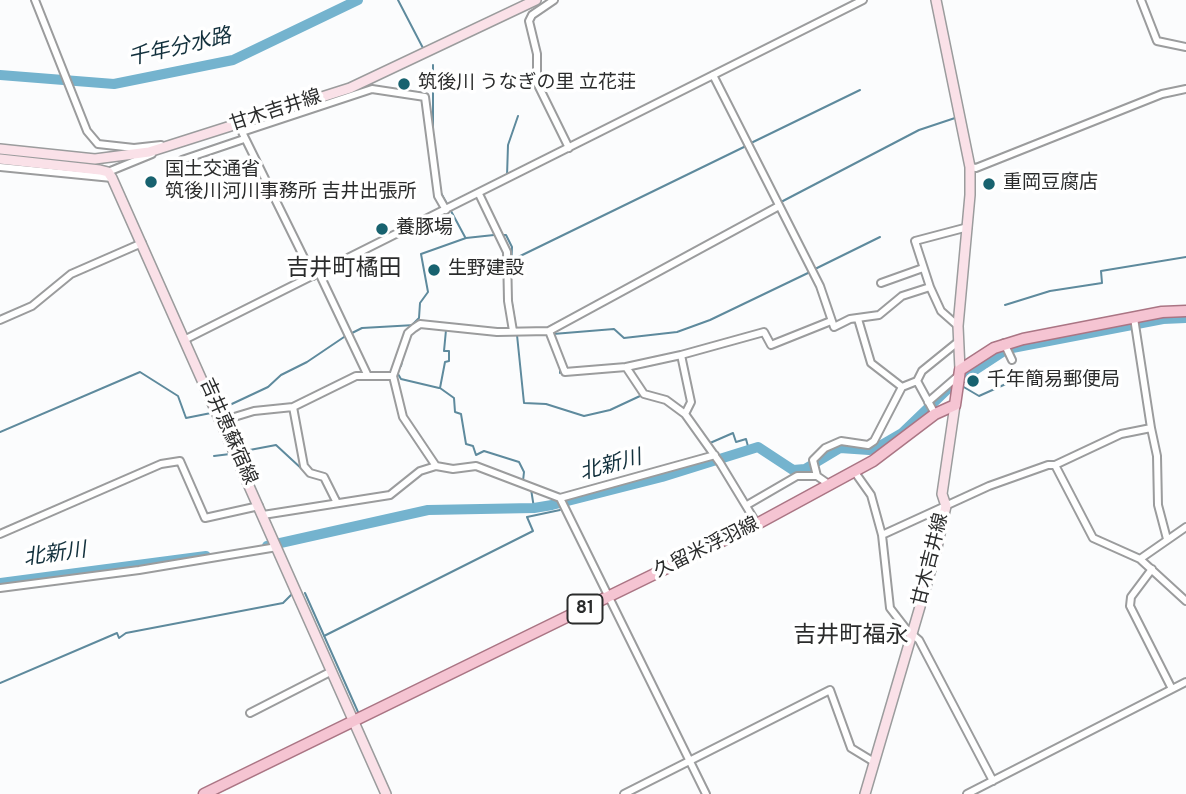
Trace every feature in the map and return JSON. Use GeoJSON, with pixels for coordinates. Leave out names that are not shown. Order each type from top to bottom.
{"type":"FeatureCollection","features":[{"type":"Feature","properties":{"kind":"main road","name":"甘木吉井線"},"geometry":{"type":"LineString","coordinates":[[0,149],[95,159],[126,157],[176,144],[363,82],[536,0]]}},
{"type":"Feature","properties":{"kind":"main road"},"geometry":{"type":"LineString","coordinates":[[936,0],[970,167],[968,228],[958,326],[959,379],[955,405]]}},
{"type":"Feature","properties":{"kind":"main road"},"geometry":{"type":"LineString","coordinates":[[0,159],[110,175]]}},
{"type":"Feature","properties":{"kind":"main road","name":"吉井恵蘇宿線"},"geometry":{"type":"LineString","coordinates":[[110,175],[186,339],[386,794]]}},
{"type":"Feature","properties":{"kind":"main road"},"geometry":{"type":"LineString","coordinates":[[959,379],[1006,347],[1186,311]]}},
{"type":"Feature","properties":{"kind":"main road","name":"甘木吉井線"},"geometry":{"type":"LineString","coordinates":[[864,794],[914,635],[946,506],[942,494],[955,405]]}},
{"type":"Feature","properties":{"kind":"main road","name":"久留米浮羽線"},"geometry":{"type":"LineString","coordinates":[[204,794],[355,723],[757,524],[897,445],[934,412],[955,405]]}},
{"type":"Feature","properties":{"kind":"street"},"geometry":{"type":"LineString","coordinates":[[35,0],[87,131],[98,144],[134,148],[176,144]]}},
{"type":"Feature","properties":{"kind":"street"},"geometry":{"type":"LineString","coordinates":[[554,0],[532,15],[529,21],[537,54],[537,83],[569,148]]}},
{"type":"Feature","properties":{"kind":"street"},"geometry":{"type":"LineString","coordinates":[[186,339],[863,0]]}},
{"type":"Feature","properties":{"kind":"street"},"geometry":{"type":"LineString","coordinates":[[1141,0],[1157,41],[1186,47]]}},
{"type":"Feature","properties":{"kind":"street"},"geometry":{"type":"LineString","coordinates":[[713,75],[813,270],[834,327],[879,315],[902,296],[930,287]]}},
{"type":"Feature","properties":{"kind":"street"},"geometry":{"type":"LineString","coordinates":[[367,374],[349,334],[242,132],[372,89],[425,97],[438,195],[446,210]]}},
{"type":"Feature","properties":{"kind":"street"},"geometry":{"type":"LineString","coordinates":[[970,167],[976,168],[1162,94],[1186,89]]}},
{"type":"Feature","properties":{"kind":"street"},"geometry":{"type":"LineString","coordinates":[[182,160],[244,139]]}},
{"type":"Feature","properties":{"kind":"street"},"geometry":{"type":"LineString","coordinates":[[0,167],[110,175],[176,144]]}},
{"type":"Feature","properties":{"kind":"street"},"geometry":{"type":"LineString","coordinates":[[479,194],[508,252],[508,301],[515,331]]}},
{"type":"Feature","properties":{"kind":"street"},"geometry":{"type":"LineString","coordinates":[[436,466],[403,417],[393,376],[408,334],[417,326],[550,333],[779,206]]}},
{"type":"Feature","properties":{"kind":"street"},"geometry":{"type":"LineString","coordinates":[[958,326],[941,311],[915,246],[918,238],[968,228]]}},
{"type":"Feature","properties":{"kind":"street"},"geometry":{"type":"LineString","coordinates":[[0,320],[32,306],[71,274],[142,243]]}},
{"type":"Feature","properties":{"kind":"street"},"geometry":{"type":"LineString","coordinates":[[881,283],[923,268]]}},
{"type":"Feature","properties":{"kind":"street"},"geometry":{"type":"LineString","coordinates":[[858,320],[871,363],[902,387]]}},
{"type":"Feature","properties":{"kind":"street"},"geometry":{"type":"LineString","coordinates":[[550,333],[565,373],[626,367],[764,332],[771,345],[831,321]]}},
{"type":"Feature","properties":{"kind":"street"},"geometry":{"type":"LineString","coordinates":[[1134,322],[1150,428],[1157,456],[1158,505],[1167,540]]}},
{"type":"Feature","properties":{"kind":"street"},"geometry":{"type":"LineString","coordinates":[[934,412],[918,382],[922,371],[959,341]]}},
{"type":"Feature","properties":{"kind":"street"},"geometry":{"type":"LineString","coordinates":[[1006,347],[1012,360]]}},
{"type":"Feature","properties":{"kind":"street"},"geometry":{"type":"LineString","coordinates":[[681,355],[691,402],[686,413]]}},
{"type":"Feature","properties":{"kind":"street"},"geometry":{"type":"LineString","coordinates":[[626,367],[644,394],[666,400],[686,413],[757,524]]}},
{"type":"Feature","properties":{"kind":"street"},"geometry":{"type":"LineString","coordinates":[[218,415],[293,407],[356,376],[393,376]]}},
{"type":"Feature","properties":{"kind":"street"},"geometry":{"type":"LineString","coordinates":[[928,402],[959,379]]}},
{"type":"Feature","properties":{"kind":"street"},"geometry":{"type":"LineString","coordinates":[[747,505],[797,476],[815,469],[825,448],[841,441],[867,445],[874,441],[902,387],[918,382]]}},
{"type":"Feature","properties":{"kind":"street"},"geometry":{"type":"LineString","coordinates":[[293,407],[304,466],[310,473],[324,477],[337,503]]}},
{"type":"Feature","properties":{"kind":"street"},"geometry":{"type":"LineString","coordinates":[[881,536],[989,486],[1048,465],[1055,465],[1121,434],[1150,428]]}},
{"type":"Feature","properties":{"kind":"street"},"geometry":{"type":"LineString","coordinates":[[0,534],[161,464],[180,461],[205,518],[390,495],[420,471],[436,466],[453,469],[476,466],[561,502],[717,459]]}},
{"type":"Feature","properties":{"kind":"street"},"geometry":{"type":"LineString","coordinates":[[1055,465],[1093,538],[1140,559],[1186,601]]}},
{"type":"Feature","properties":{"kind":"street"},"geometry":{"type":"LineString","coordinates":[[815,469],[830,485]]}},
{"type":"Feature","properties":{"kind":"street"},"geometry":{"type":"LineString","coordinates":[[854,471],[871,495],[881,536],[890,608],[914,635],[993,781]]}},
{"type":"Feature","properties":{"kind":"street"},"geometry":{"type":"LineString","coordinates":[[561,502],[706,794]]}},
{"type":"Feature","properties":{"kind":"street"},"geometry":{"type":"LineString","coordinates":[[1140,559],[1186,527]]}},
{"type":"Feature","properties":{"kind":"street"},"geometry":{"type":"LineString","coordinates":[[0,588],[139,570],[275,544]]}},
{"type":"Feature","properties":{"kind":"street"},"geometry":{"type":"LineString","coordinates":[[1152,569],[1131,597],[1130,606],[1172,689]]}},
{"type":"Feature","properties":{"kind":"street"},"geometry":{"type":"LineString","coordinates":[[250,713],[332,671]]}},
{"type":"Feature","properties":{"kind":"street"},"geometry":{"type":"LineString","coordinates":[[967,794],[1186,682]]}},
{"type":"Feature","properties":{"kind":"street"},"geometry":{"type":"LineString","coordinates":[[624,794],[830,690],[852,748],[874,762]]}},
{"type":"Feature","properties":{"kind":"waterway","name":"千年分水路"},"geometry":{"type":"LineString","coordinates":[[0,75],[114,84],[233,60],[358,0]]}},
{"type":"Feature","properties":{"kind":"waterway"},"geometry":{"type":"LineString","coordinates":[[398,0],[424,50]]}},
{"type":"Feature","properties":{"kind":"waterway"},"geometry":{"type":"LineString","coordinates":[[433,65],[433,135]]}},
{"type":"Feature","properties":{"kind":"waterway"},"geometry":{"type":"LineString","coordinates":[[751,143],[860,90]]}},
{"type":"Feature","properties":{"kind":"waterway"},"geometry":{"type":"LineString","coordinates":[[507,176],[508,145],[518,116]]}},
{"type":"Feature","properties":{"kind":"waterway"},"geometry":{"type":"LineString","coordinates":[[781,202],[919,130],[955,118]]}},
{"type":"Feature","properties":{"kind":"waterway"},"geometry":{"type":"LineString","coordinates":[[512,260],[746,146]]}},
{"type":"Feature","properties":{"kind":"waterway"},"geometry":{"type":"LineString","coordinates":[[437,169],[441,193],[447,204]]}},
{"type":"Feature","properties":{"kind":"waterway"},"geometry":{"type":"LineString","coordinates":[[451,211],[465,237]]}},
{"type":"Feature","properties":{"kind":"waterway"},"geometry":{"type":"LineString","coordinates":[[413,324],[419,318],[420,303],[428,292],[421,254],[466,238],[494,235]]}},
{"type":"Feature","properties":{"kind":"waterway"},"geometry":{"type":"LineString","coordinates":[[500,235],[506,235],[512,247],[510,291],[516,329]]}},
{"type":"Feature","properties":{"kind":"waterway"},"geometry":{"type":"LineString","coordinates":[[815,269],[880,237]]}},
{"type":"Feature","properties":{"kind":"waterway"},"geometry":{"type":"LineString","coordinates":[[1005,305],[1050,291],[1102,283],[1101,271],[1186,257]]}},
{"type":"Feature","properties":{"kind":"waterway"},"geometry":{"type":"LineString","coordinates":[[553,334],[614,329],[624,338],[677,332],[710,320],[810,272]]}},
{"type":"Feature","properties":{"kind":"waterway"},"geometry":{"type":"LineString","coordinates":[[547,328],[630,284]]}},
{"type":"Feature","properties":{"kind":"waterway","name":"北新川"},"geometry":{"type":"LineString","coordinates":[[267,546],[428,510],[534,508],[552,505],[662,477],[758,447],[793,470],[805,469],[840,448],[869,450],[902,433],[952,385],[1007,349],[1163,319],[1186,318]]}},
{"type":"Feature","properties":{"kind":"waterway"},"geometry":{"type":"LineString","coordinates":[[352,333],[362,328],[415,325]]}},
{"type":"Feature","properties":{"kind":"waterway"},"geometry":{"type":"LineString","coordinates":[[427,328],[481,333]]}},
{"type":"Feature","properties":{"kind":"waterway"},"geometry":{"type":"LineString","coordinates":[[446,330],[444,351],[449,351],[449,361],[445,362],[440,388],[454,398],[455,412],[461,414],[466,444],[473,446],[476,455],[484,451],[519,462],[524,472],[523,481]]}},
{"type":"Feature","properties":{"kind":"waterway"},"geometry":{"type":"LineString","coordinates":[[219,410],[268,387],[281,375],[307,362],[347,335]]}},
{"type":"Feature","properties":{"kind":"waterway"},"geometry":{"type":"LineString","coordinates":[[517,335],[524,403],[546,404],[584,416],[610,410],[640,396]]}},
{"type":"Feature","properties":{"kind":"waterway"},"geometry":{"type":"LineString","coordinates":[[401,366],[403,357]]}},
{"type":"Feature","properties":{"kind":"waterway"},"geometry":{"type":"LineString","coordinates":[[0,432],[140,372],[178,396],[186,418],[211,413]]}},
{"type":"Feature","properties":{"kind":"waterway"},"geometry":{"type":"LineString","coordinates":[[398,374],[401,379],[439,388]]}},
{"type":"Feature","properties":{"kind":"waterway"},"geometry":{"type":"LineString","coordinates":[[962,386],[979,396],[1017,379]]}},
{"type":"Feature","properties":{"kind":"waterway"},"geometry":{"type":"LineString","coordinates":[[692,419],[710,443],[733,433],[736,442],[746,439],[749,450]]}},
{"type":"Feature","properties":{"kind":"waterway"},"geometry":{"type":"LineString","coordinates":[[239,452],[276,445],[303,470]]}},
{"type":"Feature","properties":{"kind":"waterway"},"geometry":{"type":"LineString","coordinates":[[214,456],[230,454]]}},
{"type":"Feature","properties":{"kind":"waterway"},"geometry":{"type":"LineString","coordinates":[[531,489],[534,508]]}},
{"type":"Feature","properties":{"kind":"waterway"},"geometry":{"type":"LineString","coordinates":[[324,636],[533,531],[527,517],[560,510]]}},
{"type":"Feature","properties":{"kind":"waterway","name":"北新川"},"geometry":{"type":"LineString","coordinates":[[0,583],[206,556]]}},
{"type":"Feature","properties":{"kind":"waterway"},"geometry":{"type":"LineString","coordinates":[[305,593],[358,712]]}},
{"type":"Feature","properties":{"kind":"waterway"},"geometry":{"type":"LineString","coordinates":[[0,683],[117,633],[119,638],[126,633],[283,603],[291,595]]}},
{"type":"Feature","properties":{"kind":"place","name":"筑後川 うなぎの里 立花荘"},"geometry":{"type":"Point","coordinates":[404,84]}},
{"type":"Feature","properties":{"kind":"place","name":"国土交通省 筑後川河川事務所 吉井出張所"},"geometry":{"type":"Point","coordinates":[151,182]}},
{"type":"Feature","properties":{"kind":"place","name":"重岡豆腐店"},"geometry":{"type":"Point","coordinates":[989,184]}},
{"type":"Feature","properties":{"kind":"place","name":"養豚場"},"geometry":{"type":"Point","coordinates":[382,229]}},
{"type":"Feature","properties":{"kind":"place","name":"生野建設"},"geometry":{"type":"Point","coordinates":[434,270]}},
{"type":"Feature","properties":{"kind":"place","name":"千年簡易郵便局"},"geometry":{"type":"Point","coordinates":[973,381]}},
{"type":"Feature","properties":{"kind":"district","name":"吉井町橘田"},"geometry":{"type":"Point","coordinates":[344,270]}},
{"type":"Feature","properties":{"kind":"district","name":"吉井町福永"},"geometry":{"type":"Point","coordinates":[851,637]}}]}
